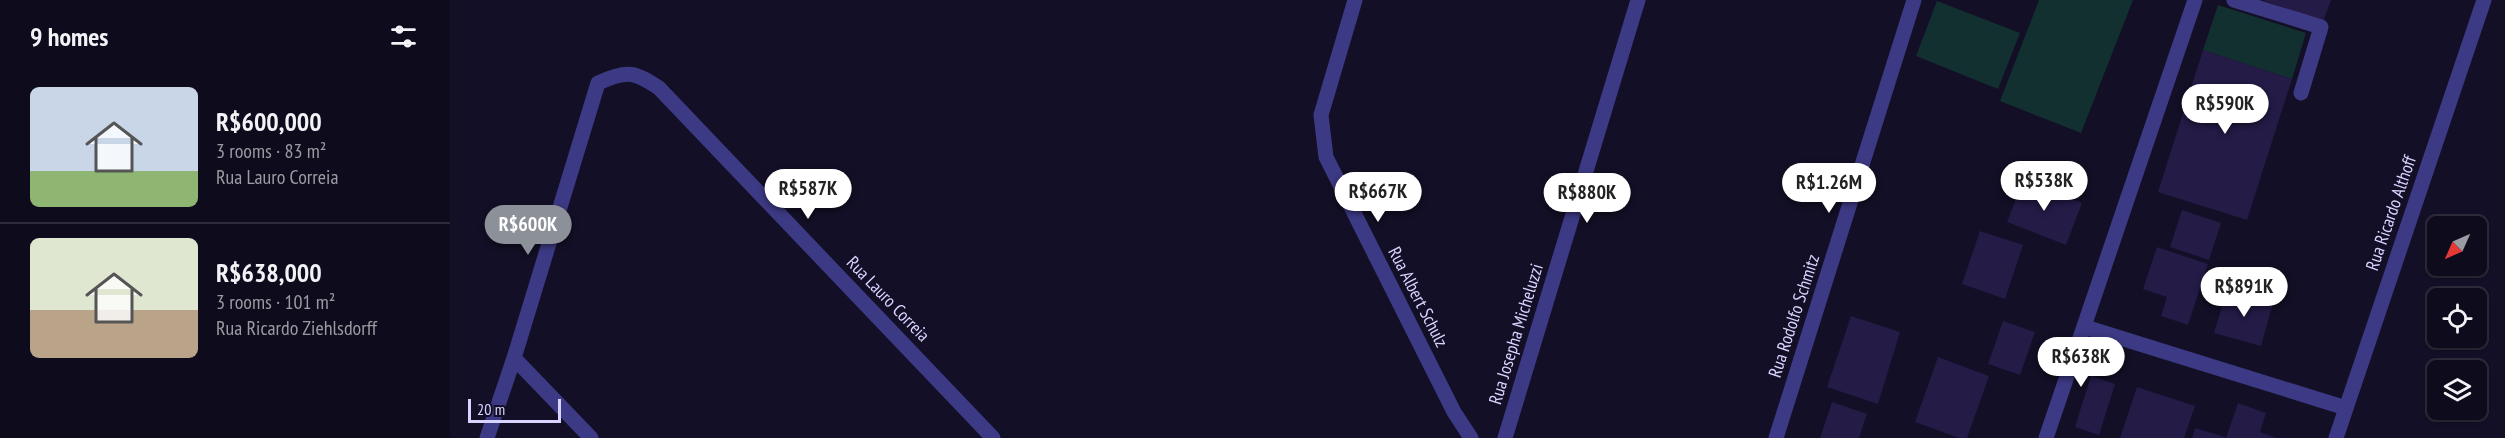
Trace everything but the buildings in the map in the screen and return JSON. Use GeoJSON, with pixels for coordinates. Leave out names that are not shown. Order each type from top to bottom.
{"type":"FeatureCollection","features":[{"type":"Feature","properties":{"kind":"street","name":"Rua Albert Schulz"},"geometry":{"type":"LineString","coordinates":[[1355,0],[1321,115],[1326,157],[1454,412],[1471,438]]}},
{"type":"Feature","properties":{"kind":"street","name":"Rua Josepha Micheluzzi"},"geometry":{"type":"LineString","coordinates":[[1505,438],[1638,0]]}},
{"type":"Feature","properties":{"kind":"street","name":"Rua Rodolfo Schmitz"},"geometry":{"type":"LineString","coordinates":[[1776,438],[1914,0]]}},
{"type":"Feature","properties":{"kind":"street"},"geometry":{"type":"LineString","coordinates":[[2046,438],[2195,0]]}},
{"type":"Feature","properties":{"kind":"street"},"geometry":{"type":"LineString","coordinates":[[2234,0],[2321,27],[2301,93]]}},
{"type":"Feature","properties":{"kind":"street","name":"Rua Ricardo Althoff"},"geometry":{"type":"LineString","coordinates":[[2336,438],[2484,0]]}},
{"type":"Feature","properties":{"kind":"street","name":"Rua Lauro Correia"},"geometry":{"type":"LineString","coordinates":[[487,438],[514,358],[598,83],[619,73],[640,74],[659,88],[993,438]]}},
{"type":"Feature","properties":{"kind":"street"},"geometry":{"type":"LineString","coordinates":[[2085,327],[2346,408]]}},
{"type":"Feature","properties":{"kind":"street"},"geometry":{"type":"LineString","coordinates":[[514,358],[591,438]]}},
{"type":"Feature","properties":{"kind":"green space"},"geometry":{"type":"Polygon","coordinates":[[[2039,0],[2133,0],[2081,133],[2000,101],[2039,0]]]}},
{"type":"Feature","properties":{"kind":"green space"},"geometry":{"type":"Polygon","coordinates":[[[1937,1],[2020,33],[1998,89],[1916,56],[1937,1]]]}},
{"type":"Feature","properties":{"kind":"green space"},"geometry":{"type":"Polygon","coordinates":[[[2218,5],[2306,33],[2292,79],[2203,50],[2218,5]]]}}]}
